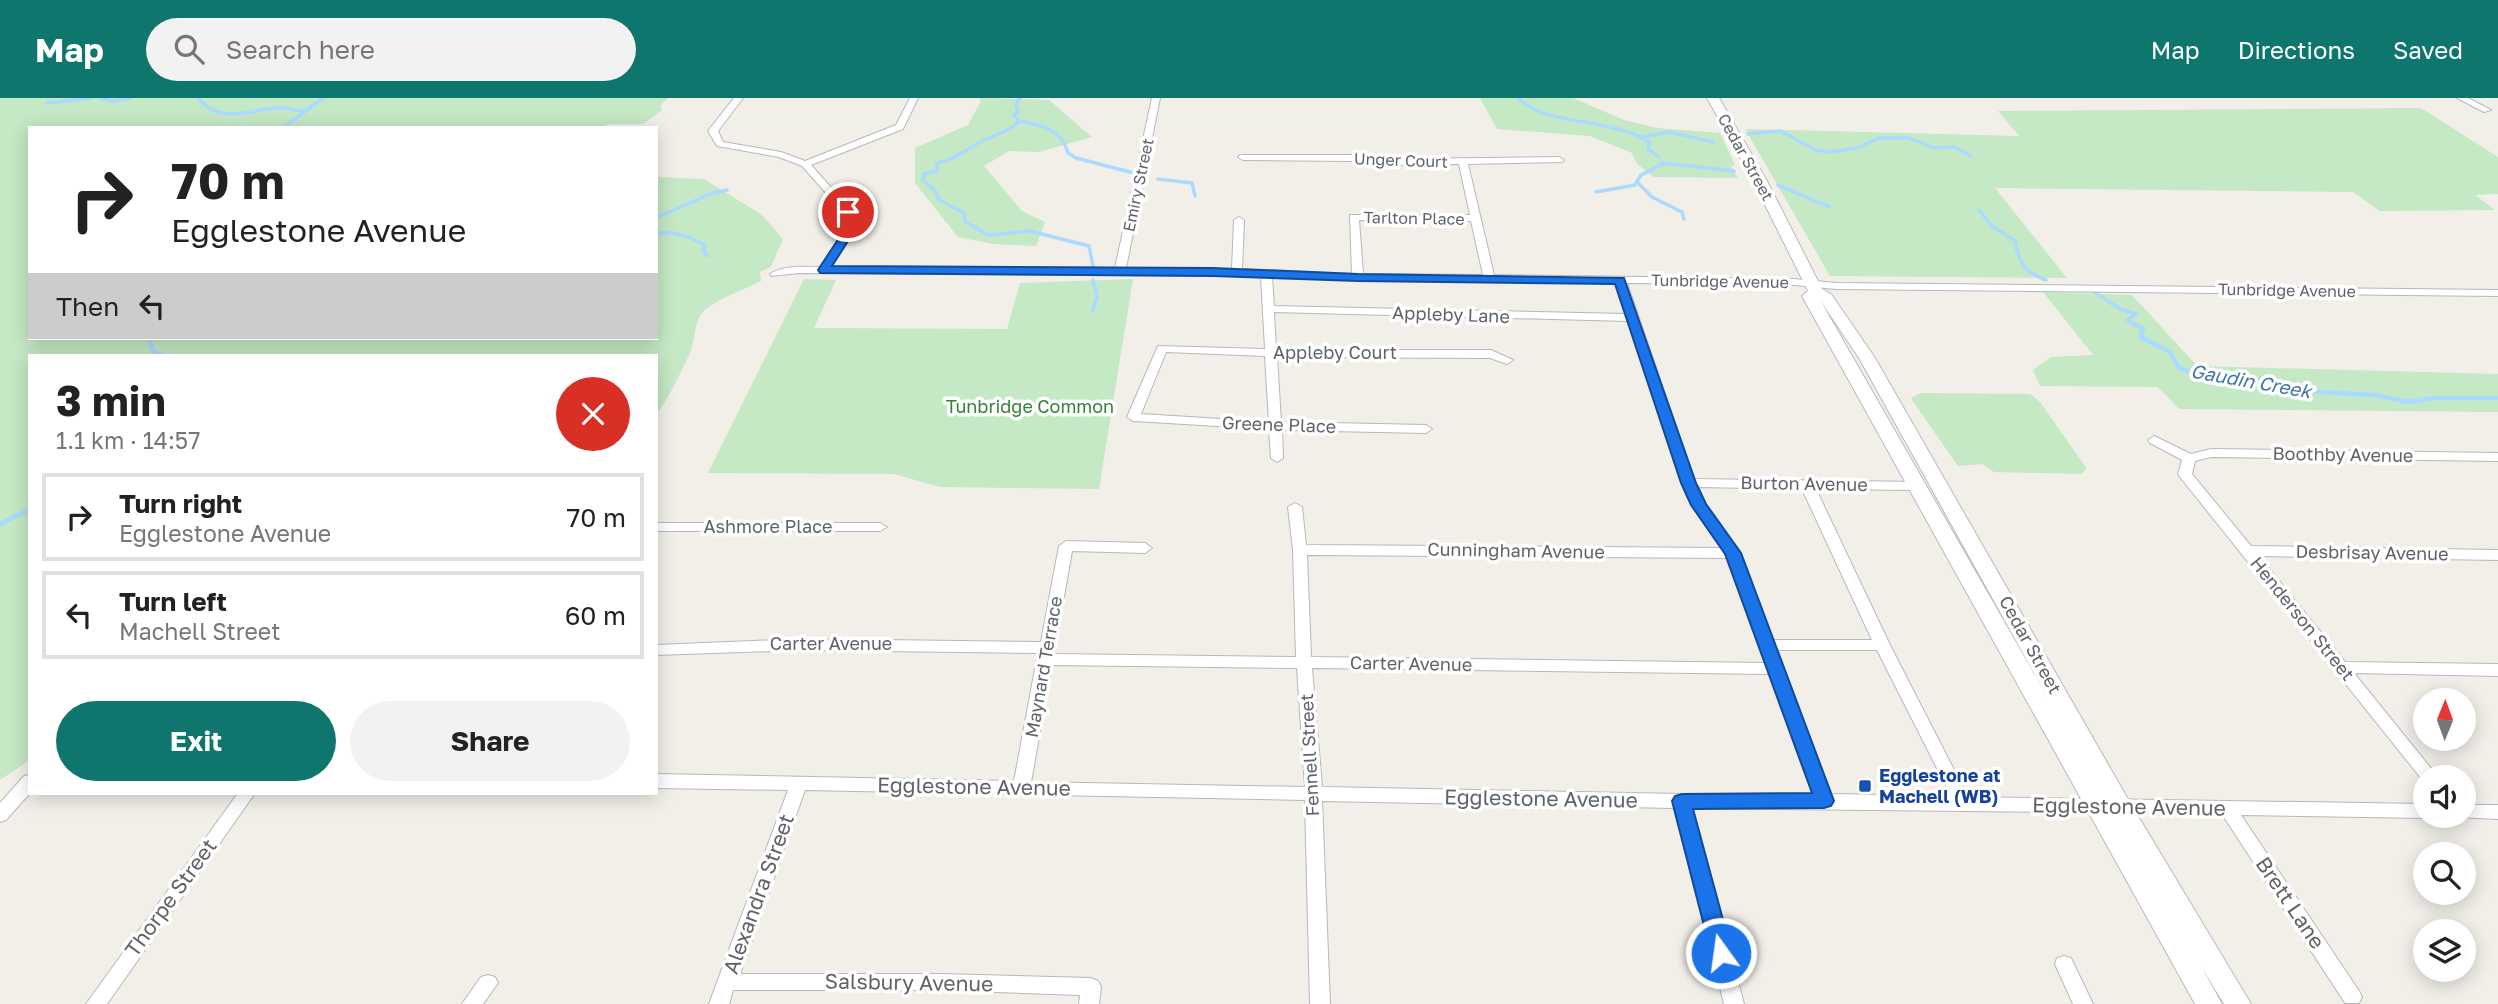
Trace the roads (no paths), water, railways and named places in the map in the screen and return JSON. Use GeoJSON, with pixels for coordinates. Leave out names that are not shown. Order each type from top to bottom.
{"type":"FeatureCollection","features":[{"type":"Feature","properties":{"kind":"main road","name":"Cedar Street"},"geometry":{"type":"LineString","coordinates":[[1713,98],[1759,179],[1814,288],[1826,297],[1867,358],[2110,807],[2209,1004]]}},
{"type":"Feature","properties":{"kind":"main road","name":"Cedar Street"},"geometry":{"type":"LineString","coordinates":[[1814,288],[1810,296],[1919,486],[2110,807],[2238,1004]]}},
{"type":"Feature","properties":{"kind":"street"},"geometry":{"type":"LineString","coordinates":[[739,98],[713,131],[720,144],[781,155],[805,164],[848,212],[846,235],[824,270]]}},
{"type":"Feature","properties":{"kind":"street"},"geometry":{"type":"LineString","coordinates":[[805,164],[900,127],[914,98]]}},
{"type":"Feature","properties":{"kind":"street","name":"Emiry Street"},"geometry":{"type":"LineString","coordinates":[[1120,271],[1156,98]]}},
{"type":"Feature","properties":{"kind":"street"},"geometry":{"type":"LineString","coordinates":[[2461,98],[2487,110]]}},
{"type":"Feature","properties":{"kind":"street","name":"Unger Court"},"geometry":{"type":"LineString","coordinates":[[1243,157],[1463,162],[1559,160]]}},
{"type":"Feature","properties":{"kind":"street"},"geometry":{"type":"LineString","coordinates":[[1463,162],[1489,279]]}},
{"type":"Feature","properties":{"kind":"street","name":"Tarlton Place"},"geometry":{"type":"LineString","coordinates":[[1358,277],[1354,217],[1475,218]]}},
{"type":"Feature","properties":{"kind":"street"},"geometry":{"type":"LineString","coordinates":[[1237,272],[1239,220]]}},
{"type":"Feature","properties":{"kind":"street","name":"Tunbridge Avenue"},"geometry":{"type":"LineString","coordinates":[[775,274],[799,270],[1237,272],[1358,277],[1620,280],[1814,288],[2498,293]]}},
{"type":"Feature","properties":{"kind":"street"},"geometry":{"type":"LineString","coordinates":[[1266,273],[1277,458]]}},
{"type":"Feature","properties":{"kind":"street"},"geometry":{"type":"LineString","coordinates":[[1620,280],[1689,483],[1699,505],[1733,553],[1824,801]]}},
{"type":"Feature","properties":{"kind":"street","name":"Appleby Lane"},"geometry":{"type":"LineString","coordinates":[[1270,309],[1632,318]]}},
{"type":"Feature","properties":{"kind":"street","name":"Appleby Court"},"geometry":{"type":"LineString","coordinates":[[1132,417],[1163,348],[1271,353],[1490,354],[1507,360]]}},
{"type":"Feature","properties":{"kind":"street","name":"Greene Place"},"geometry":{"type":"LineString","coordinates":[[1132,417],[1277,426],[1426,429]]}},
{"type":"Feature","properties":{"kind":"street"},"geometry":{"type":"LineString","coordinates":[[2154,440],[2189,458]]}},
{"type":"Feature","properties":{"kind":"street","name":"Boothby Avenue"},"geometry":{"type":"LineString","coordinates":[[2189,458],[2211,453],[2498,457]]}},
{"type":"Feature","properties":{"kind":"street","name":"Henderson Street"},"geometry":{"type":"LineString","coordinates":[[2189,458],[2185,474],[2420,765]]}},
{"type":"Feature","properties":{"kind":"street","name":"Burton Avenue"},"geometry":{"type":"LineString","coordinates":[[1689,483],[1919,486]]}},
{"type":"Feature","properties":{"kind":"street"},"geometry":{"type":"LineString","coordinates":[[1807,484],[1882,645],[1964,805]]}},
{"type":"Feature","properties":{"kind":"street","name":"Fennell Street"},"geometry":{"type":"LineString","coordinates":[[1295,507],[1300,550],[1313,794],[1320,1004]]}},
{"type":"Feature","properties":{"kind":"street","name":"Ashmore Place"},"geometry":{"type":"LineString","coordinates":[[658,527],[880,527]]}},
{"type":"Feature","properties":{"kind":"street","name":"Maynard Terrace"},"geometry":{"type":"LineString","coordinates":[[1021,788],[1066,546],[1145,548]]}},
{"type":"Feature","properties":{"kind":"street","name":"Cunningham Avenue"},"geometry":{"type":"LineString","coordinates":[[1300,550],[1733,553]]}},
{"type":"Feature","properties":{"kind":"street","name":"Desbrisay Avenue"},"geometry":{"type":"LineString","coordinates":[[2246,551],[2498,555]]}},
{"type":"Feature","properties":{"kind":"street","name":"Carter Avenue"},"geometry":{"type":"LineString","coordinates":[[658,650],[752,644],[882,643],[1046,654],[1304,663],[1775,669]]}},
{"type":"Feature","properties":{"kind":"street"},"geometry":{"type":"LineString","coordinates":[[1768,645],[1882,645]]}},
{"type":"Feature","properties":{"kind":"street"},"geometry":{"type":"LineString","coordinates":[[2341,667],[2498,670]]}},
{"type":"Feature","properties":{"kind":"street","name":"Egglestone Avenue"},"geometry":{"type":"LineString","coordinates":[[658,781],[1682,801],[2413,811]]}},
{"type":"Feature","properties":{"kind":"street"},"geometry":{"type":"LineString","coordinates":[[0,815],[28,783]]}},
{"type":"Feature","properties":{"kind":"street","name":"Alexandra Street"},"geometry":{"type":"LineString","coordinates":[[719,1004],[799,784]]}},
{"type":"Feature","properties":{"kind":"street","name":"Thorpe Street"},"geometry":{"type":"LineString","coordinates":[[96,1004],[246,795]]}},
{"type":"Feature","properties":{"kind":"street"},"geometry":{"type":"LineString","coordinates":[[1682,801],[1734,1004]]}},
{"type":"Feature","properties":{"kind":"street","name":"Brett Lane"},"geometry":{"type":"LineString","coordinates":[[2228,809],[2353,997]]}},
{"type":"Feature","properties":{"kind":"street"},"geometry":{"type":"LineString","coordinates":[[2476,812],[2498,813]]}},
{"type":"Feature","properties":{"kind":"street"},"geometry":{"type":"LineString","coordinates":[[2064,964],[2083,1004]]}},
{"type":"Feature","properties":{"kind":"street","name":"Salsbury Avenue"},"geometry":{"type":"LineString","coordinates":[[726,982],[941,982],[1091,995]]}},
{"type":"Feature","properties":{"kind":"street"},"geometry":{"type":"LineString","coordinates":[[472,1004],[488,983]]}},
{"type":"Feature","properties":{"kind":"waterway"},"geometry":{"type":"LineString","coordinates":[[47,103],[92,98]]}},
{"type":"Feature","properties":{"kind":"waterway"},"geometry":{"type":"LineString","coordinates":[[100,98],[113,101],[130,98]]}},
{"type":"Feature","properties":{"kind":"waterway"},"geometry":{"type":"LineString","coordinates":[[198,98],[206,106],[224,113],[278,108],[302,111]]}},
{"type":"Feature","properties":{"kind":"waterway"},"geometry":{"type":"LineString","coordinates":[[286,126],[323,98]]}},
{"type":"Feature","properties":{"kind":"waterway"},"geometry":{"type":"LineString","coordinates":[[1019,121],[1014,115],[1018,112],[1016,104],[1020,98]]}},
{"type":"Feature","properties":{"kind":"waterway","name":"Gaudin Creek"},"geometry":{"type":"LineString","coordinates":[[1518,98],[1546,114],[1635,135],[1650,143],[1648,149],[1659,157]]}},
{"type":"Feature","properties":{"kind":"waterway"},"geometry":{"type":"LineString","coordinates":[[1019,121],[1056,133],[1068,153],[1076,158],[1134,173]]}},
{"type":"Feature","properties":{"kind":"waterway"},"geometry":{"type":"LineString","coordinates":[[1019,121],[956,157],[937,163],[937,171],[924,174],[923,180],[937,193],[938,199],[964,213],[965,222],[989,235],[1030,231],[1089,246],[1093,266]]}},
{"type":"Feature","properties":{"kind":"waterway"},"geometry":{"type":"LineString","coordinates":[[1748,134],[1781,131],[1815,150],[1830,152],[1858,148],[1879,138],[1909,138],[1934,148],[1954,147],[1971,156]]}},
{"type":"Feature","properties":{"kind":"waterway"},"geometry":{"type":"LineString","coordinates":[[1642,137],[1669,132],[1713,142]]}},
{"type":"Feature","properties":{"kind":"waterway"},"geometry":{"type":"LineString","coordinates":[[1662,163],[1734,171]]}},
{"type":"Feature","properties":{"kind":"waterway"},"geometry":{"type":"LineString","coordinates":[[1596,192],[1635,185],[1641,175],[1663,164]]}},
{"type":"Feature","properties":{"kind":"waterway"},"geometry":{"type":"LineString","coordinates":[[1158,179],[1192,183],[1195,196]]}},
{"type":"Feature","properties":{"kind":"waterway"},"geometry":{"type":"LineString","coordinates":[[1637,182],[1652,197],[1682,212],[1684,219]]}},
{"type":"Feature","properties":{"kind":"waterway"},"geometry":{"type":"LineString","coordinates":[[1778,185],[1829,207]]}},
{"type":"Feature","properties":{"kind":"waterway"},"geometry":{"type":"LineString","coordinates":[[658,217],[710,194],[727,190]]}},
{"type":"Feature","properties":{"kind":"waterway","name":"Gaudin Creek"},"geometry":{"type":"LineString","coordinates":[[1979,210],[1992,226],[2015,241],[2024,266],[2046,280]]}},
{"type":"Feature","properties":{"kind":"waterway"},"geometry":{"type":"LineString","coordinates":[[658,233],[694,239],[706,246],[703,250],[707,256]]}},
{"type":"Feature","properties":{"kind":"waterway"},"geometry":{"type":"LineString","coordinates":[[1093,280],[1097,296],[1093,311]]}},
{"type":"Feature","properties":{"kind":"waterway","name":"Gaudin Creek"},"geometry":{"type":"LineString","coordinates":[[2094,292],[2120,309],[2136,314],[2127,320],[2137,326]]}},
{"type":"Feature","properties":{"kind":"waterway","name":"Gaudin Creek"},"geometry":{"type":"LineString","coordinates":[[2134,324],[2143,329],[2141,337],[2170,352],[2179,368],[2200,375],[2240,375],[2303,391],[2374,395],[2408,402],[2434,398],[2498,398]]}},
{"type":"Feature","properties":{"kind":"waterway"},"geometry":{"type":"LineString","coordinates":[[151,340],[153,351],[160,354]]}},
{"type":"Feature","properties":{"kind":"waterway"},"geometry":{"type":"LineString","coordinates":[[0,524],[28,510]]}},
{"type":"Feature","properties":{"kind":"place","name":"Egglestone at Machell (WB)"},"geometry":{"type":"Point","coordinates":[1865,786]}},
{"type":"Feature","properties":{"kind":"park label","name":"Tunbridge Common"},"geometry":{"type":"Point","coordinates":[1030,407]}}]}
